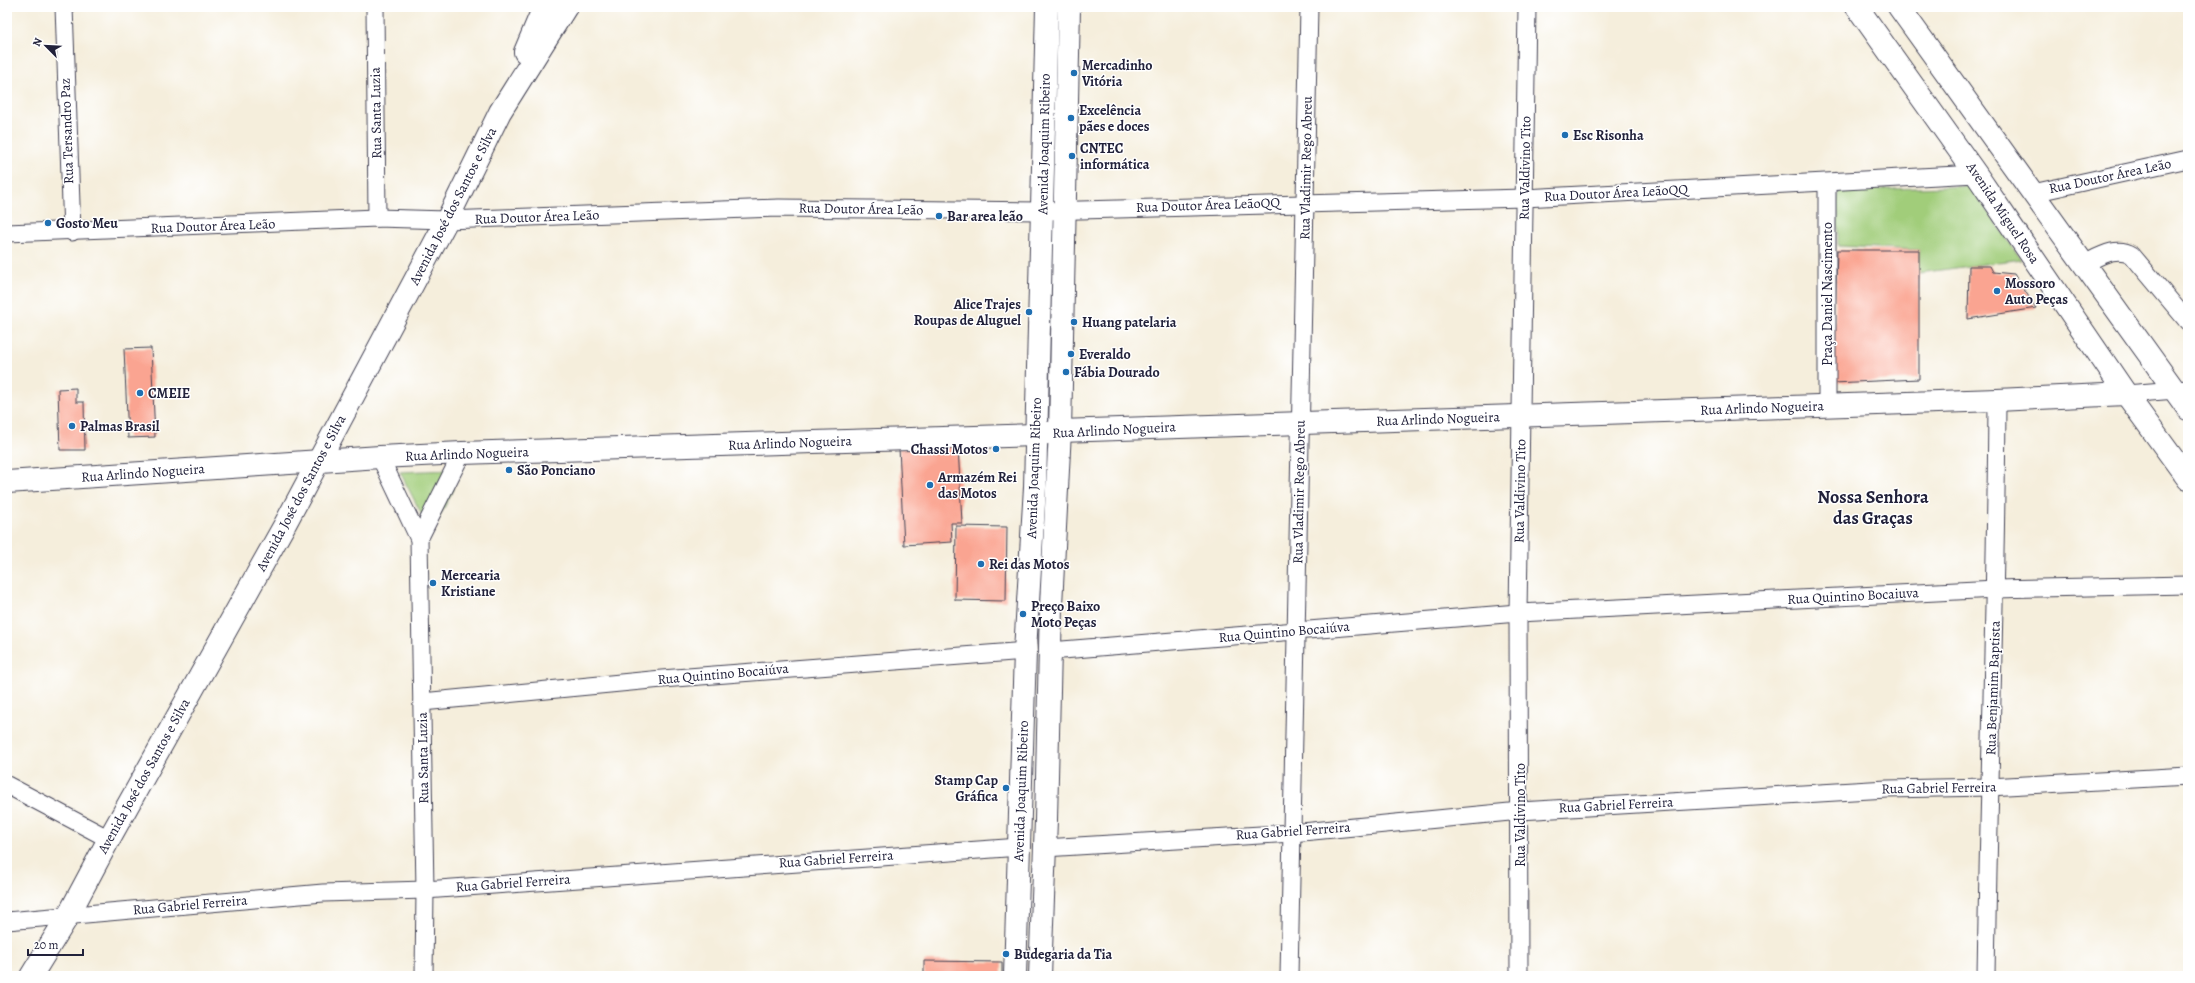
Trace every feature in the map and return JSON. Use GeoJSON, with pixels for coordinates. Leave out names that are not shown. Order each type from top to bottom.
{"type":"FeatureCollection","features":[{"type":"Feature","properties":{"kind":"main road"},"geometry":{"type":"LineString","coordinates":[[500,112],[544,7]]}},
{"type":"Feature","properties":{"kind":"main road","name":"Avenida José dos Santos e Silva"},"geometry":{"type":"LineString","coordinates":[[31,976],[68,916],[109,839],[280,532],[447,220],[500,112],[566,7]]}},
{"type":"Feature","properties":{"kind":"main road","name":"Avenida Joaquim Ribeiro"},"geometry":{"type":"LineString","coordinates":[[1040,976],[1050,651],[1060,432],[1047,7]]}},
{"type":"Feature","properties":{"kind":"main road","name":"Avenida Joaquim Ribeiro"},"geometry":{"type":"LineString","coordinates":[[1015,976],[1025,651],[1036,435],[1069,7]]}},
{"type":"Feature","properties":{"kind":"main road","name":"Avenida Miguel Rosa"},"geometry":{"type":"LineString","coordinates":[[1857,7],[1976,174],[2126,394],[2188,480]]}},
{"type":"Feature","properties":{"kind":"main road"},"geometry":{"type":"LineString","coordinates":[[1898,7],[2084,264],[2181,389],[2188,409]]}},
{"type":"Feature","properties":{"kind":"main road","name":"Rua Arlindo Nogueira"},"geometry":{"type":"LineString","coordinates":[[7,482],[380,457],[462,453],[1036,435],[1060,432],[1997,400],[2126,394]]}},
{"type":"Feature","properties":{"kind":"street","name":"Rua Tersandro Paz"},"geometry":{"type":"LineString","coordinates":[[64,7],[72,232]]}},
{"type":"Feature","properties":{"kind":"street","name":"Rua Santa Luzia"},"geometry":{"type":"LineString","coordinates":[[375,7],[377,218]]}},
{"type":"Feature","properties":{"kind":"street","name":"Rua Vladimir Rego Abreu"},"geometry":{"type":"LineString","coordinates":[[1289,976],[1309,7]]}},
{"type":"Feature","properties":{"kind":"street","name":"Rua Valdivino Tito"},"geometry":{"type":"LineString","coordinates":[[1519,976],[1520,811],[1518,613],[1527,7]]}},
{"type":"Feature","properties":{"kind":"street","name":"Rua Doutor Área Leão"},"geometry":{"type":"LineString","coordinates":[[2033,193],[2188,159]]}},
{"type":"Feature","properties":{"kind":"street","name":"Rua Doutor Área LeãoQQ"},"geometry":{"type":"LineString","coordinates":[[1053,210],[1305,202],[1524,198],[1976,174]]}},
{"type":"Feature","properties":{"kind":"street","name":"Praça Daniel Nascimento"},"geometry":{"type":"LineString","coordinates":[[1827,183],[1827,406]]}},
{"type":"Feature","properties":{"kind":"street","name":"Rua Doutor Área Leão"},"geometry":{"type":"LineString","coordinates":[[7,233],[72,232],[377,218],[447,220],[779,208],[1053,210]]}},
{"type":"Feature","properties":{"kind":"street"},"geometry":{"type":"LineString","coordinates":[[2084,264],[2110,252],[2127,252],[2132,255],[2188,322]]}},
{"type":"Feature","properties":{"kind":"street"},"geometry":{"type":"LineString","coordinates":[[2126,394],[2181,389]]}},
{"type":"Feature","properties":{"kind":"street","name":"Rua Benjamim Baptista"},"geometry":{"type":"LineString","coordinates":[[1986,976],[1989,787],[1996,589],[1997,400]]}},
{"type":"Feature","properties":{"kind":"street","name":"Rua Santa Luzia"},"geometry":{"type":"LineString","coordinates":[[419,539],[462,453]]}},
{"type":"Feature","properties":{"kind":"street","name":"Rua Santa Luzia"},"geometry":{"type":"LineString","coordinates":[[380,457],[419,539],[425,890],[424,976]]}},
{"type":"Feature","properties":{"kind":"street","name":"Rua Quintino Bocaiuva"},"geometry":{"type":"LineString","coordinates":[[1518,613],[1996,589],[2188,585]]}},
{"type":"Feature","properties":{"kind":"street","name":"Rua Quintino Bocaiúva"},"geometry":{"type":"LineString","coordinates":[[1050,651],[1518,613]]}},
{"type":"Feature","properties":{"kind":"street","name":"Rua Quintino Bocaiúva"},"geometry":{"type":"LineString","coordinates":[[422,702],[662,679],[1025,651]]}},
{"type":"Feature","properties":{"kind":"street","name":"Rua Gabriel Ferreira"},"geometry":{"type":"LineString","coordinates":[[1044,848],[1292,832],[1520,811],[1887,789],[1989,787],[2188,776]]}},
{"type":"Feature","properties":{"kind":"street"},"geometry":{"type":"LineString","coordinates":[[7,785],[109,839]]}},
{"type":"Feature","properties":{"kind":"street","name":"Rua Gabriel Ferreira"},"geometry":{"type":"LineString","coordinates":[[7,921],[323,893],[425,890],[1020,847]]}},
{"type":"Feature","properties":{"kind":"green space"},"geometry":{"type":"Polygon","coordinates":[[[1970,186],[2021,259],[1919,273],[1919,250],[1838,246],[1838,191],[1970,186]]]}},
{"type":"Feature","properties":{"kind":"green space"},"geometry":{"type":"Polygon","coordinates":[[[448,470],[454,489],[431,533],[400,472],[448,470]]]}},
{"type":"Feature","properties":{"kind":"building"},"geometry":{"type":"Polygon","coordinates":[[[1837,250],[1919,250],[1919,379],[1833,383],[1837,250]]]}},
{"type":"Feature","properties":{"kind":"building","name":"Mossoro Auto Peças"},"geometry":{"type":"Polygon","coordinates":[[[1969,266],[1990,266],[1993,272],[2014,274],[2036,308],[1968,319],[1969,266]]]}},
{"type":"Feature","properties":{"kind":"building","name":"CMEIE"},"geometry":{"type":"Polygon","coordinates":[[[151,348],[155,437],[128,438],[124,349],[151,348]]]}},
{"type":"Feature","properties":{"kind":"building","name":"Palmas Brasil"},"geometry":{"type":"Polygon","coordinates":[[[76,388],[76,402],[84,402],[85,450],[60,450],[58,389],[76,388]]]}},
{"type":"Feature","properties":{"kind":"building","name":"Armazém Rei das Motos"},"geometry":{"type":"Polygon","coordinates":[[[958,445],[962,523],[951,523],[952,542],[904,545],[899,448],[958,445]]]}},
{"type":"Feature","properties":{"kind":"building","name":"Rei das Motos"},"geometry":{"type":"Polygon","coordinates":[[[956,526],[1007,527],[1006,601],[955,600],[956,526]]]}},
{"type":"Feature","properties":{"kind":"building"},"geometry":{"type":"Polygon","coordinates":[[[924,961],[1002,962],[1002,976],[924,976],[924,961]]]}},
{"type":"Feature","properties":{"kind":"place","name":"Mercadinho Vitória"},"geometry":{"type":"Point","coordinates":[1074,73]}},
{"type":"Feature","properties":{"kind":"place","name":"Excelência pães e doces"},"geometry":{"type":"Point","coordinates":[1071,118]}},
{"type":"Feature","properties":{"kind":"place","name":"Esc Risonha"},"geometry":{"type":"Point","coordinates":[1565,135]}},
{"type":"Feature","properties":{"kind":"place","name":"CNTEC informática"},"geometry":{"type":"Point","coordinates":[1072,156]}},
{"type":"Feature","properties":{"kind":"place","name":"Bar area leão"},"geometry":{"type":"Point","coordinates":[939,216]}},
{"type":"Feature","properties":{"kind":"place","name":"Gosto Meu"},"geometry":{"type":"Point","coordinates":[48,223]}},
{"type":"Feature","properties":{"kind":"place","name":"Mossoro Auto Peças"},"geometry":{"type":"Point","coordinates":[1997,291]}},
{"type":"Feature","properties":{"kind":"place","name":"Alice Trajes Roupas de Aluguel"},"geometry":{"type":"Point","coordinates":[1029,312]}},
{"type":"Feature","properties":{"kind":"place","name":"Huang patelaria"},"geometry":{"type":"Point","coordinates":[1074,322]}},
{"type":"Feature","properties":{"kind":"place","name":"Everaldo"},"geometry":{"type":"Point","coordinates":[1071,354]}},
{"type":"Feature","properties":{"kind":"place","name":"Fábia Dourado"},"geometry":{"type":"Point","coordinates":[1066,372]}},
{"type":"Feature","properties":{"kind":"place","name":"CMEIE"},"geometry":{"type":"Point","coordinates":[140,393]}},
{"type":"Feature","properties":{"kind":"place","name":"Palmas Brasil"},"geometry":{"type":"Point","coordinates":[72,426]}},
{"type":"Feature","properties":{"kind":"place","name":"Chassi Motos"},"geometry":{"type":"Point","coordinates":[996,449]}},
{"type":"Feature","properties":{"kind":"place","name":"São Ponciano"},"geometry":{"type":"Point","coordinates":[509,470]}},
{"type":"Feature","properties":{"kind":"place","name":"Armazém Rei das Motos"},"geometry":{"type":"Point","coordinates":[930,485]}},
{"type":"Feature","properties":{"kind":"place","name":"Rei das Motos"},"geometry":{"type":"Point","coordinates":[981,564]}},
{"type":"Feature","properties":{"kind":"place","name":"Mercearia Kristiane"},"geometry":{"type":"Point","coordinates":[433,583]}},
{"type":"Feature","properties":{"kind":"place","name":"Preço Baixo Moto Peças"},"geometry":{"type":"Point","coordinates":[1023,614]}},
{"type":"Feature","properties":{"kind":"place","name":"Stamp Cap Gráfica"},"geometry":{"type":"Point","coordinates":[1006,788]}},
{"type":"Feature","properties":{"kind":"place","name":"Budegaria da Tia"},"geometry":{"type":"Point","coordinates":[1006,954]}},
{"type":"Feature","properties":{"kind":"district","name":"Nossa Senhora das Graças"},"geometry":{"type":"Point","coordinates":[1873,507]}}]}
